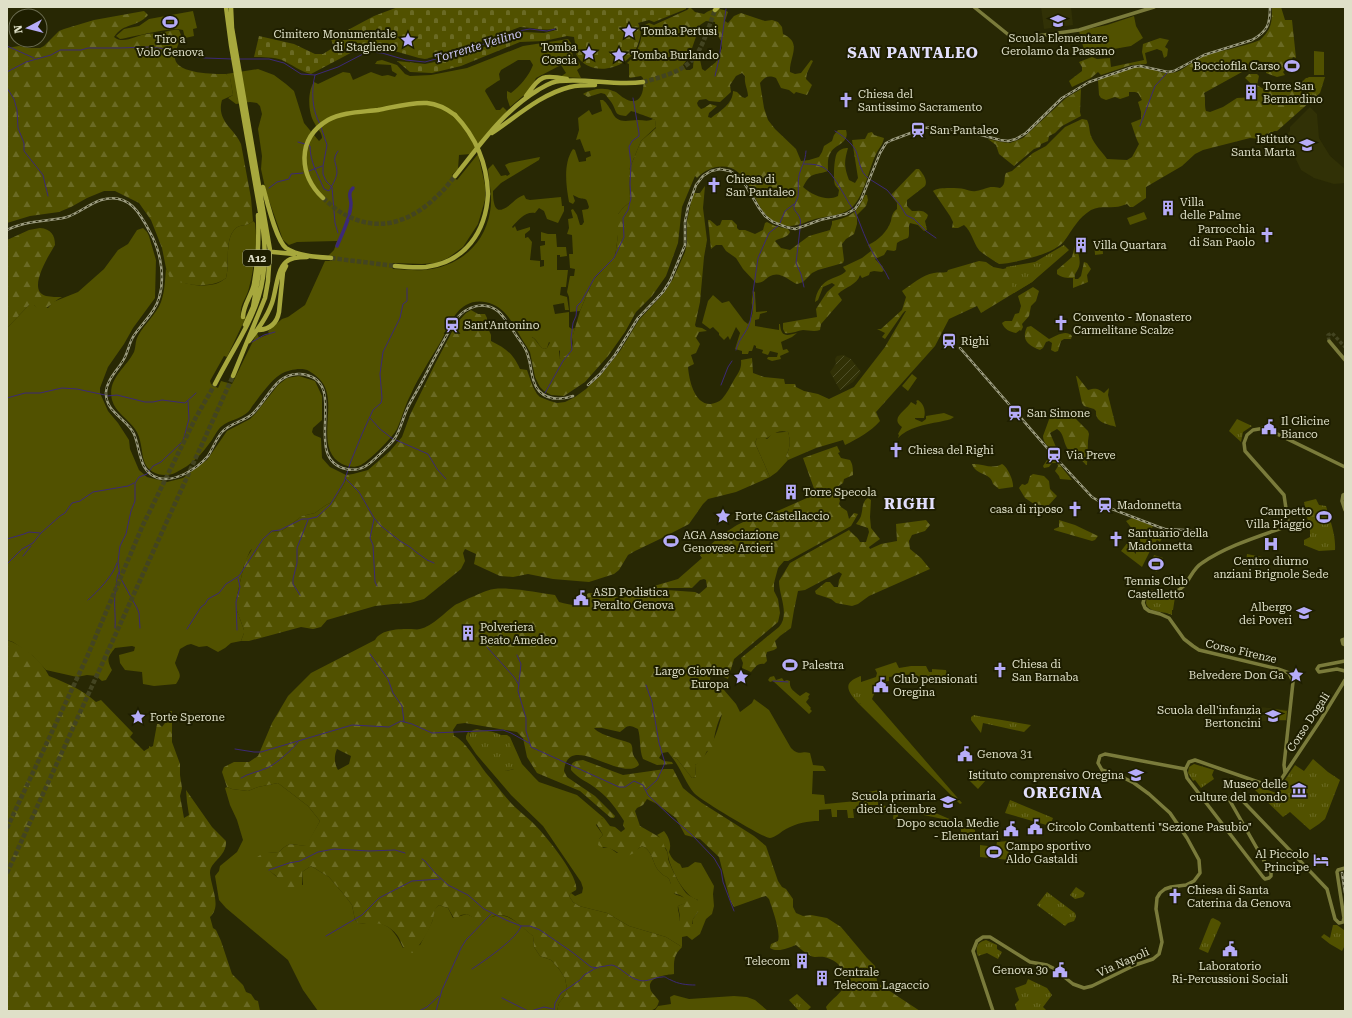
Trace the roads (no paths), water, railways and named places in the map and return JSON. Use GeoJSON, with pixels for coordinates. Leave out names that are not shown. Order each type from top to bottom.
{"type":"FeatureCollection","features":[{"type":"Feature","properties":{"kind":"highway"},"geometry":{"type":"LineString","coordinates":[[215,384],[252,317],[259,300],[265,259],[265,244],[232,28],[229,13],[226,7]]}},
{"type":"Feature","properties":{"kind":"highway"},"geometry":{"type":"LineString","coordinates":[[229,13],[231,7]]}},
{"type":"Feature","properties":{"kind":"highway"},"geometry":{"type":"LineString","coordinates":[[455,176],[505,116],[523,99],[536,81],[543,77],[556,77],[579,81]]}},
{"type":"Feature","properties":{"kind":"highway"},"geometry":{"type":"LineString","coordinates":[[523,99],[554,82],[579,81],[617,83]]}},
{"type":"Feature","properties":{"kind":"highway"},"geometry":{"type":"LineString","coordinates":[[487,137],[508,123],[522,111],[561,90],[580,86],[643,82]]}},
{"type":"Feature","properties":{"kind":"highway"},"geometry":{"type":"LineString","coordinates":[[323,198],[314,189],[307,175],[304,158],[307,145],[313,134],[325,122],[336,116],[424,103],[439,106],[455,115],[471,135],[480,154],[486,173],[488,194],[486,212],[481,227],[471,243],[460,253],[446,262],[429,266],[395,266]]}},
{"type":"Feature","properties":{"kind":"highway"},"geometry":{"type":"LineString","coordinates":[[232,376],[265,298],[270,267],[270,250],[259,176],[245,115]]}},
{"type":"Feature","properties":{"kind":"highway"},"geometry":{"type":"LineString","coordinates":[[259,176],[281,242],[290,250],[311,256],[331,258]]}},
{"type":"Feature","properties":{"kind":"highway","name":"A12"},"geometry":{"type":"LineString","coordinates":[[244,317],[244,310],[254,284],[258,254],[258,198]]}},
{"type":"Feature","properties":{"kind":"highway"},"geometry":{"type":"LineString","coordinates":[[273,252],[304,254]]}},
{"type":"Feature","properties":{"kind":"highway"},"geometry":{"type":"LineString","coordinates":[[245,345],[256,332],[269,311],[283,264],[288,260],[311,256]]}},
{"type":"Feature","properties":{"kind":"highway"},"geometry":{"type":"LineString","coordinates":[[259,330],[271,326],[278,318],[284,270],[289,262],[299,258]]}},
{"type":"Feature","properties":{"kind":"highway"},"geometry":{"type":"LineString","coordinates":[[231,356],[252,307],[261,261]]}},
{"type":"Feature","properties":{"kind":"street"},"geometry":{"type":"LineString","coordinates":[[974,7],[1010,36],[1023,38],[1079,30],[1154,7]]}},
{"type":"Feature","properties":{"kind":"street"},"geometry":{"type":"LineString","coordinates":[[1330,341],[1345,360]]}},
{"type":"Feature","properties":{"kind":"street","name":"Corso Firenze"},"geometry":{"type":"LineString","coordinates":[[1285,773],[1284,765],[1293,682],[1289,673],[1199,650],[1186,641],[1169,618],[1147,610],[1143,601],[1146,595],[1151,592],[1168,594],[1177,591],[1183,587],[1196,567],[1204,562],[1240,544],[1287,525],[1288,522],[1284,495],[1245,451],[1245,440],[1250,431],[1265,428],[1345,467]]}},
{"type":"Feature","properties":{"kind":"street"},"geometry":{"type":"LineString","coordinates":[[1345,494],[1343,494],[1342,497],[1345,510]]}},
{"type":"Feature","properties":{"kind":"street"},"geometry":{"type":"LineString","coordinates":[[1345,639],[1342,640],[1343,644],[1345,645]]}},
{"type":"Feature","properties":{"kind":"street"},"geometry":{"type":"LineString","coordinates":[[1345,661],[1319,666],[1317,669],[1320,672],[1337,669],[1345,672]]}},
{"type":"Feature","properties":{"kind":"street","name":"Corso Dogali"},"geometry":{"type":"LineString","coordinates":[[1185,769],[1189,762],[1195,760],[1274,788],[1277,787],[1345,680]]}},
{"type":"Feature","properties":{"kind":"street","name":"Via Napoli"},"geometry":{"type":"LineString","coordinates":[[993,1011],[974,953],[974,946],[978,940],[983,937],[990,937],[1030,962],[1047,965],[1055,969],[1077,986],[1084,988],[1091,987],[1135,965],[1148,962],[1157,957],[1161,952],[1162,944],[1156,909],[1158,895],[1161,891],[1167,888],[1189,884],[1196,878],[1200,873],[1198,857],[1170,813],[1134,783],[1118,775],[1102,770],[1098,761],[1100,756],[1104,754],[1185,769]]}},
{"type":"Feature","properties":{"kind":"street"},"geometry":{"type":"LineString","coordinates":[[1185,769],[1187,778],[1265,879],[1272,875],[1271,872],[1230,802],[1230,798],[1233,795],[1238,796],[1327,889],[1335,920],[1336,922],[1340,923],[1343,922],[1344,918],[1337,872],[1338,870],[1345,868]]}},
{"type":"Feature","properties":{"kind":"waterway"},"geometry":{"type":"LineString","coordinates":[[715,76],[726,9]]}},
{"type":"Feature","properties":{"kind":"waterway","name":"Torrente Veilino"},"geometry":{"type":"LineString","coordinates":[[239,59],[269,59],[284,63],[301,74],[315,75],[338,67],[370,52],[382,53],[406,60],[425,62],[468,50],[518,31],[530,29],[547,31],[555,29]]}},
{"type":"Feature","properties":{"kind":"waterway"},"geometry":{"type":"LineString","coordinates":[[7,46],[34,58]]}},
{"type":"Feature","properties":{"kind":"waterway","name":"Torrente Veilino"},"geometry":{"type":"LineString","coordinates":[[7,72],[26,62],[51,55],[60,50],[81,50],[88,48],[149,47],[176,50],[192,56],[205,58],[232,59]]}},
{"type":"Feature","properties":{"kind":"waterway"},"geometry":{"type":"LineString","coordinates":[[1140,126],[1155,86],[1167,73]]}},
{"type":"Feature","properties":{"kind":"waterway"},"geometry":{"type":"LineString","coordinates":[[315,75],[313,100],[315,113],[320,124]]}},
{"type":"Feature","properties":{"kind":"waterway"},"geometry":{"type":"LineString","coordinates":[[7,88],[14,99],[17,110],[18,128],[24,143],[24,151],[43,175],[48,196]]}},
{"type":"Feature","properties":{"kind":"waterway"},"geometry":{"type":"LineString","coordinates":[[545,393],[563,361],[572,350],[571,338],[577,306],[581,302],[595,277],[614,258],[624,237],[623,218],[628,210],[631,198],[631,164],[629,147],[632,141],[639,136],[633,98]]}},
{"type":"Feature","properties":{"kind":"waterway"},"geometry":{"type":"LineString","coordinates":[[321,127],[327,145],[323,174],[326,181],[332,187],[335,223],[338,233]]}},
{"type":"Feature","properties":{"kind":"waterway"},"geometry":{"type":"LineString","coordinates":[[835,131],[852,145],[856,151],[861,169],[868,178]]}},
{"type":"Feature","properties":{"kind":"waterway"},"geometry":{"type":"LineString","coordinates":[[298,142],[305,144]]}},
{"type":"Feature","properties":{"kind":"waterway"},"geometry":{"type":"LineString","coordinates":[[308,145],[310,146],[311,158],[324,189],[329,191],[337,173],[335,157],[338,151]]}},
{"type":"Feature","properties":{"kind":"waterway"},"geometry":{"type":"LineString","coordinates":[[800,226],[801,222],[794,206],[798,197],[799,175],[806,151]]}},
{"type":"Feature","properties":{"kind":"waterway"},"geometry":{"type":"LineString","coordinates":[[804,164],[818,165],[825,168],[834,178],[853,209]]}},
{"type":"Feature","properties":{"kind":"waterway"},"geometry":{"type":"LineString","coordinates":[[309,171],[322,166]]}},
{"type":"Feature","properties":{"kind":"waterway"},"geometry":{"type":"LineString","coordinates":[[269,188],[277,182],[289,179],[291,174],[303,173]]}},
{"type":"Feature","properties":{"kind":"waterway"},"geometry":{"type":"LineString","coordinates":[[871,180],[887,190],[900,205],[906,215],[914,219],[926,231],[936,238]]}},
{"type":"Feature","properties":{"kind":"waterway"},"geometry":{"type":"LineString","coordinates":[[337,246],[350,214],[350,193],[353,188]]}},
{"type":"Feature","properties":{"kind":"waterway"},"geometry":{"type":"LineString","coordinates":[[780,223],[785,211],[794,204]]}},
{"type":"Feature","properties":{"kind":"waterway"},"geometry":{"type":"LineString","coordinates":[[855,211],[871,250],[889,279]]}},
{"type":"Feature","properties":{"kind":"waterway"},"geometry":{"type":"LineString","coordinates":[[736,350],[750,322],[758,258],[769,233],[778,226]]}},
{"type":"Feature","properties":{"kind":"waterway"},"geometry":{"type":"LineString","coordinates":[[800,229],[796,263],[801,274],[804,287]]}},
{"type":"Feature","properties":{"kind":"waterway"},"geometry":{"type":"LineString","coordinates":[[187,629],[208,599],[219,593],[226,584],[239,576],[263,539],[272,531],[280,530],[302,519],[317,517],[330,505],[344,482],[351,461],[373,410],[381,403],[380,374],[383,352],[400,318],[403,304],[407,301],[407,288]]}},
{"type":"Feature","properties":{"kind":"waterway"},"geometry":{"type":"LineString","coordinates":[[252,342],[264,335],[275,332]]}},
{"type":"Feature","properties":{"kind":"waterway"},"geometry":{"type":"LineString","coordinates":[[721,385],[732,361]]}},
{"type":"Feature","properties":{"kind":"waterway"},"geometry":{"type":"LineString","coordinates":[[7,398],[25,393],[40,393],[62,388],[77,389],[105,395]]}},
{"type":"Feature","properties":{"kind":"waterway"},"geometry":{"type":"LineString","coordinates":[[107,396],[117,395],[145,402],[162,400],[185,403],[196,393]]}},
{"type":"Feature","properties":{"kind":"waterway"},"geometry":{"type":"LineString","coordinates":[[140,628],[139,613],[120,577],[118,562],[120,546],[126,534],[131,511],[135,501],[135,483],[139,477],[147,474],[153,466],[161,462],[183,441],[189,419],[188,401]]}},
{"type":"Feature","properties":{"kind":"waterway"},"geometry":{"type":"LineString","coordinates":[[370,418],[380,429],[393,439]]}},
{"type":"Feature","properties":{"kind":"waterway"},"geometry":{"type":"LineString","coordinates":[[396,440],[428,454],[437,469],[446,479]]}},
{"type":"Feature","properties":{"kind":"waterway"},"geometry":{"type":"LineString","coordinates":[[345,478],[359,492],[374,518],[381,526],[427,560],[434,563]]}},
{"type":"Feature","properties":{"kind":"waterway"},"geometry":{"type":"LineString","coordinates":[[7,564],[22,549],[33,543],[41,533],[65,513],[72,503],[80,501],[93,492],[128,486],[134,483]]}},
{"type":"Feature","properties":{"kind":"waterway"},"geometry":{"type":"LineString","coordinates":[[374,519],[370,538],[373,545],[375,582],[377,586]]}},
{"type":"Feature","properties":{"kind":"waterway"},"geometry":{"type":"LineString","coordinates":[[300,595],[293,584],[293,579],[297,563],[297,548],[308,520]]}},
{"type":"Feature","properties":{"kind":"waterway"},"geometry":{"type":"LineString","coordinates":[[7,539],[29,532],[40,533]]}},
{"type":"Feature","properties":{"kind":"waterway"},"geometry":{"type":"LineString","coordinates":[[23,556],[31,546]]}},
{"type":"Feature","properties":{"kind":"waterway"},"geometry":{"type":"LineString","coordinates":[[88,600],[109,578],[117,563]]}},
{"type":"Feature","properties":{"kind":"waterway"},"geometry":{"type":"LineString","coordinates":[[115,628],[115,597],[119,572]]}},
{"type":"Feature","properties":{"kind":"waterway"},"geometry":{"type":"LineString","coordinates":[[237,630],[236,602],[240,587],[238,578]]}},
{"type":"Feature","properties":{"kind":"waterway"},"geometry":{"type":"LineString","coordinates":[[487,647],[514,677],[519,685]]}},
{"type":"Feature","properties":{"kind":"waterway"},"geometry":{"type":"LineString","coordinates":[[370,654],[388,679],[393,693],[402,706],[404,722]]}},
{"type":"Feature","properties":{"kind":"waterway"},"geometry":{"type":"LineString","coordinates":[[517,655],[521,664],[518,691],[526,718],[526,731],[531,747],[619,787],[625,787],[634,781],[643,785],[648,795],[691,834],[714,858],[721,870],[723,882],[734,911]]}},
{"type":"Feature","properties":{"kind":"waterway"},"geometry":{"type":"LineString","coordinates":[[773,681],[788,682]]}},
{"type":"Feature","properties":{"kind":"waterway"},"geometry":{"type":"LineString","coordinates":[[646,685],[652,702],[659,743],[665,763],[657,780],[646,790]]}},
{"type":"Feature","properties":{"kind":"waterway"},"geometry":{"type":"LineString","coordinates":[[235,749],[261,752],[352,725],[389,727],[401,721],[432,733],[503,730],[529,743]]}},
{"type":"Feature","properties":{"kind":"waterway"},"geometry":{"type":"LineString","coordinates":[[241,778],[271,766],[292,749],[298,742]]}},
{"type":"Feature","properties":{"kind":"waterway"},"geometry":{"type":"LineString","coordinates":[[269,870],[300,861],[318,852],[334,849],[369,851],[395,850],[405,853]]}},
{"type":"Feature","properties":{"kind":"waterway"},"geometry":{"type":"LineString","coordinates":[[422,859],[448,885],[468,895],[484,909],[521,926],[530,926],[540,930],[591,967],[598,968]]}},
{"type":"Feature","properties":{"kind":"waterway"},"geometry":{"type":"LineString","coordinates":[[326,936],[362,915],[379,898],[412,881],[440,879]]}},
{"type":"Feature","properties":{"kind":"waterway"},"geometry":{"type":"LineString","coordinates":[[436,1011],[442,990],[461,948],[466,940],[491,914]]}},
{"type":"Feature","properties":{"kind":"waterway"},"geometry":{"type":"LineString","coordinates":[[472,969],[514,937],[521,926]]}},
{"type":"Feature","properties":{"kind":"waterway"},"geometry":{"type":"LineString","coordinates":[[599,967],[612,965],[618,967],[631,977],[641,981],[666,977],[680,983],[695,985]]}},
{"type":"Feature","properties":{"kind":"waterway"},"geometry":{"type":"LineString","coordinates":[[554,1011],[555,1003],[561,993],[580,980],[584,975],[596,968]]}},
{"type":"Feature","properties":{"kind":"waterway"},"geometry":{"type":"LineString","coordinates":[[419,1011],[427,1007],[439,996]]}},
{"type":"Feature","properties":{"kind":"waterway"},"geometry":{"type":"LineString","coordinates":[[502,998],[528,1011]]}},
{"type":"Feature","properties":{"kind":"waterway"},"geometry":{"type":"LineString","coordinates":[[531,1011],[544,1007],[553,1009]]}},
{"type":"Feature","properties":{"kind":"tunnel"},"geometry":{"type":"LineString","coordinates":[[643,82],[674,72],[692,60],[699,51],[715,10]]}},
{"type":"Feature","properties":{"kind":"tunnel"},"geometry":{"type":"LineString","coordinates":[[323,198],[341,212],[364,222],[379,224],[394,222],[408,217],[433,200],[455,176]]}},
{"type":"Feature","properties":{"kind":"tunnel"},"geometry":{"type":"LineString","coordinates":[[331,258],[395,266]]}},
{"type":"Feature","properties":{"kind":"tunnel"},"geometry":{"type":"LineString","coordinates":[[1329,341],[1328,335],[1332,333],[1345,347]]}},
{"type":"Feature","properties":{"kind":"tunnel"},"geometry":{"type":"LineString","coordinates":[[7,873],[233,376]]}},
{"type":"Feature","properties":{"kind":"tunnel"},"geometry":{"type":"LineString","coordinates":[[7,828],[87,657],[142,527],[195,419],[215,384]]}},
{"type":"Feature","properties":{"kind":"railway"},"geometry":{"type":"LineString","coordinates":[[588,385],[600,374],[615,355],[638,318],[663,292],[670,281],[685,245],[685,222],[688,207],[696,185],[703,176],[711,171],[720,169],[730,171],[738,176],[765,216],[773,222],[795,229],[820,220],[846,214],[855,209],[861,200],[880,153],[886,143],[892,140],[924,128],[934,127],[970,132],[1000,140],[1008,141],[1016,139],[1026,133],[1062,98],[1089,82],[1140,66],[1168,72],[1174,71],[1204,55],[1252,40],[1262,33],[1269,23],[1270,7]]}},
{"type":"Feature","properties":{"kind":"railway"},"geometry":{"type":"LineString","coordinates":[[7,230],[26,223],[67,217],[101,200],[111,198],[120,199],[128,203],[140,214],[153,238],[160,259],[162,275],[161,291],[151,314],[133,337],[124,359],[108,383],[106,392],[109,405],[131,428],[143,465],[152,475],[158,478],[164,479],[178,477],[198,466],[208,456],[225,429],[251,415],[272,389],[284,378],[291,375],[300,374],[315,379],[323,389],[325,403],[326,450],[333,462],[346,469],[352,470],[366,466],[395,438],[408,407],[456,319],[460,314],[476,306],[488,306],[494,308],[505,319],[526,350],[534,382],[539,391],[547,397],[555,399],[573,396]]}},
{"type":"Feature","properties":{"kind":"railway"},"geometry":{"type":"LineString","coordinates":[[960,348],[1092,497],[1112,509],[1165,529],[1204,531]]}},
{"type":"Feature","properties":{"kind":"railway"},"geometry":{"type":"LineString","coordinates":[[1342,873],[1345,893]]}},
{"type":"Feature","properties":{"kind":"place","name":"Scuola Elementare Gerolamo da Passano"},"geometry":{"type":"Point","coordinates":[1058,21]}},
{"type":"Feature","properties":{"kind":"place","name":"Tiro a Volo Genova"},"geometry":{"type":"Point","coordinates":[170,22]}},
{"type":"Feature","properties":{"kind":"place","name":"Tomba Pertusi"},"geometry":{"type":"Point","coordinates":[629,31]}},
{"type":"Feature","properties":{"kind":"place","name":"Cimitero Monumentale di Staglieno"},"geometry":{"type":"Point","coordinates":[408,40]}},
{"type":"Feature","properties":{"kind":"place","name":"Tomba Coscia"},"geometry":{"type":"Point","coordinates":[589,53]}},
{"type":"Feature","properties":{"kind":"place","name":"Tomba Burlando"},"geometry":{"type":"Point","coordinates":[619,55]}},
{"type":"Feature","properties":{"kind":"place","name":"Bocciofila Carso"},"geometry":{"type":"Point","coordinates":[1292,66]}},
{"type":"Feature","properties":{"kind":"place","name":"Torre San Bernardino"},"geometry":{"type":"Point","coordinates":[1251,92]}},
{"type":"Feature","properties":{"kind":"place","name":"Chiesa del Santissimo Sacramento"},"geometry":{"type":"Point","coordinates":[846,100]}},
{"type":"Feature","properties":{"kind":"place","name":"San Pantaleo"},"geometry":{"type":"Point","coordinates":[918,130]}},
{"type":"Feature","properties":{"kind":"place","name":"Istituto Santa Marta"},"geometry":{"type":"Point","coordinates":[1307,145]}},
{"type":"Feature","properties":{"kind":"place","name":"Chiesa di San Pantaleo"},"geometry":{"type":"Point","coordinates":[714,185]}},
{"type":"Feature","properties":{"kind":"place","name":"Villa delle Palme"},"geometry":{"type":"Point","coordinates":[1168,208]}},
{"type":"Feature","properties":{"kind":"place","name":"Parrocchia di San Paolo"},"geometry":{"type":"Point","coordinates":[1267,235]}},
{"type":"Feature","properties":{"kind":"place","name":"Villa Quartara"},"geometry":{"type":"Point","coordinates":[1081,245]}},
{"type":"Feature","properties":{"kind":"place","name":"Convento - Monastero Carmelitane Scalze"},"geometry":{"type":"Point","coordinates":[1061,323]}},
{"type":"Feature","properties":{"kind":"place","name":"Sant'Antonino"},"geometry":{"type":"Point","coordinates":[452,325]}},
{"type":"Feature","properties":{"kind":"place","name":"Righi"},"geometry":{"type":"Point","coordinates":[949,341]}},
{"type":"Feature","properties":{"kind":"place","name":"San Simone"},"geometry":{"type":"Point","coordinates":[1015,413]}},
{"type":"Feature","properties":{"kind":"place","name":"Il Glicine Bianco"},"geometry":{"type":"Point","coordinates":[1269,427]}},
{"type":"Feature","properties":{"kind":"place","name":"Chiesa del Righi"},"geometry":{"type":"Point","coordinates":[896,450]}},
{"type":"Feature","properties":{"kind":"place","name":"Via Preve"},"geometry":{"type":"Point","coordinates":[1054,455]}},
{"type":"Feature","properties":{"kind":"place","name":"Torre Specola"},"geometry":{"type":"Point","coordinates":[791,492]}},
{"type":"Feature","properties":{"kind":"place","name":"Madonnetta"},"geometry":{"type":"Point","coordinates":[1105,505]}},
{"type":"Feature","properties":{"kind":"place","name":"casa di riposo"},"geometry":{"type":"Point","coordinates":[1075,509]}},
{"type":"Feature","properties":{"kind":"place","name":"Forte Castellaccio"},"geometry":{"type":"Point","coordinates":[723,516]}},
{"type":"Feature","properties":{"kind":"place","name":"Campetto Villa Piaggio"},"geometry":{"type":"Point","coordinates":[1324,517]}},
{"type":"Feature","properties":{"kind":"place","name":"Santuario della Madonnetta"},"geometry":{"type":"Point","coordinates":[1116,539]}},
{"type":"Feature","properties":{"kind":"place","name":"AGA Associazione Genovese Arcieri"},"geometry":{"type":"Point","coordinates":[671,541]}},
{"type":"Feature","properties":{"kind":"place","name":"Centro diurno anziani Brignole Sede"},"geometry":{"type":"Point","coordinates":[1271,544]}},
{"type":"Feature","properties":{"kind":"place","name":"Tennis Club Castelletto"},"geometry":{"type":"Point","coordinates":[1156,564]}},
{"type":"Feature","properties":{"kind":"place","name":"ASD Podistica Peralto Genova"},"geometry":{"type":"Point","coordinates":[581,598]}},
{"type":"Feature","properties":{"kind":"place","name":"Albergo dei Poveri"},"geometry":{"type":"Point","coordinates":[1304,613]}},
{"type":"Feature","properties":{"kind":"place","name":"Polveriera Beato Amedeo"},"geometry":{"type":"Point","coordinates":[468,633]}},
{"type":"Feature","properties":{"kind":"place","name":"Palestra"},"geometry":{"type":"Point","coordinates":[790,665]}},
{"type":"Feature","properties":{"kind":"place","name":"Chiesa di San Barnaba"},"geometry":{"type":"Point","coordinates":[1000,670]}},
{"type":"Feature","properties":{"kind":"place","name":"Belvedere Don Ga"},"geometry":{"type":"Point","coordinates":[1296,675]}},
{"type":"Feature","properties":{"kind":"place","name":"Largo Giovine Europa"},"geometry":{"type":"Point","coordinates":[741,677]}},
{"type":"Feature","properties":{"kind":"place","name":"Club pensionati Oregina"},"geometry":{"type":"Point","coordinates":[881,685]}},
{"type":"Feature","properties":{"kind":"place","name":"Scuola dell'infanzia Bertoncini"},"geometry":{"type":"Point","coordinates":[1273,716]}},
{"type":"Feature","properties":{"kind":"place","name":"Forte Sperone"},"geometry":{"type":"Point","coordinates":[138,717]}},
{"type":"Feature","properties":{"kind":"place","name":"Genova 31"},"geometry":{"type":"Point","coordinates":[965,754]}},
{"type":"Feature","properties":{"kind":"place","name":"Istituto comprensivo Oregina"},"geometry":{"type":"Point","coordinates":[1136,775]}},
{"type":"Feature","properties":{"kind":"place","name":"Museo delle culture del mondo"},"geometry":{"type":"Point","coordinates":[1299,790]}},
{"type":"Feature","properties":{"kind":"place","name":"Scuola primaria dieci dicembre"},"geometry":{"type":"Point","coordinates":[948,802]}},
{"type":"Feature","properties":{"kind":"place","name":"Circolo Combattenti \"Sezione Pasubio\""},"geometry":{"type":"Point","coordinates":[1035,827]}},
{"type":"Feature","properties":{"kind":"place","name":"Dopo scuola Medie - Elementari"},"geometry":{"type":"Point","coordinates":[1011,829]}},
{"type":"Feature","properties":{"kind":"place","name":"Campo sportivo Aldo Gastaldi"},"geometry":{"type":"Point","coordinates":[994,852]}},
{"type":"Feature","properties":{"kind":"place","name":"Al Piccolo Principe"},"geometry":{"type":"Point","coordinates":[1321,860]}},
{"type":"Feature","properties":{"kind":"place","name":"Chiesa di Santa Caterina da Genova"},"geometry":{"type":"Point","coordinates":[1175,896]}},
{"type":"Feature","properties":{"kind":"place","name":"Laboratorio Ri-Percussioni Sociali"},"geometry":{"type":"Point","coordinates":[1230,949]}},
{"type":"Feature","properties":{"kind":"place","name":"Telecom"},"geometry":{"type":"Point","coordinates":[802,961]}},
{"type":"Feature","properties":{"kind":"place","name":"Genova 30"},"geometry":{"type":"Point","coordinates":[1060,970]}},
{"type":"Feature","properties":{"kind":"place","name":"Centrale Telecom Lagaccio"},"geometry":{"type":"Point","coordinates":[822,978]}},
{"type":"Feature","properties":{"kind":"district","name":"SAN PANTALEO"},"geometry":{"type":"Point","coordinates":[913,53]}},
{"type":"Feature","properties":{"kind":"district","name":"RIGHI"},"geometry":{"type":"Point","coordinates":[910,504]}},
{"type":"Feature","properties":{"kind":"district","name":"OREGINA"},"geometry":{"type":"Point","coordinates":[1063,793]}}]}
